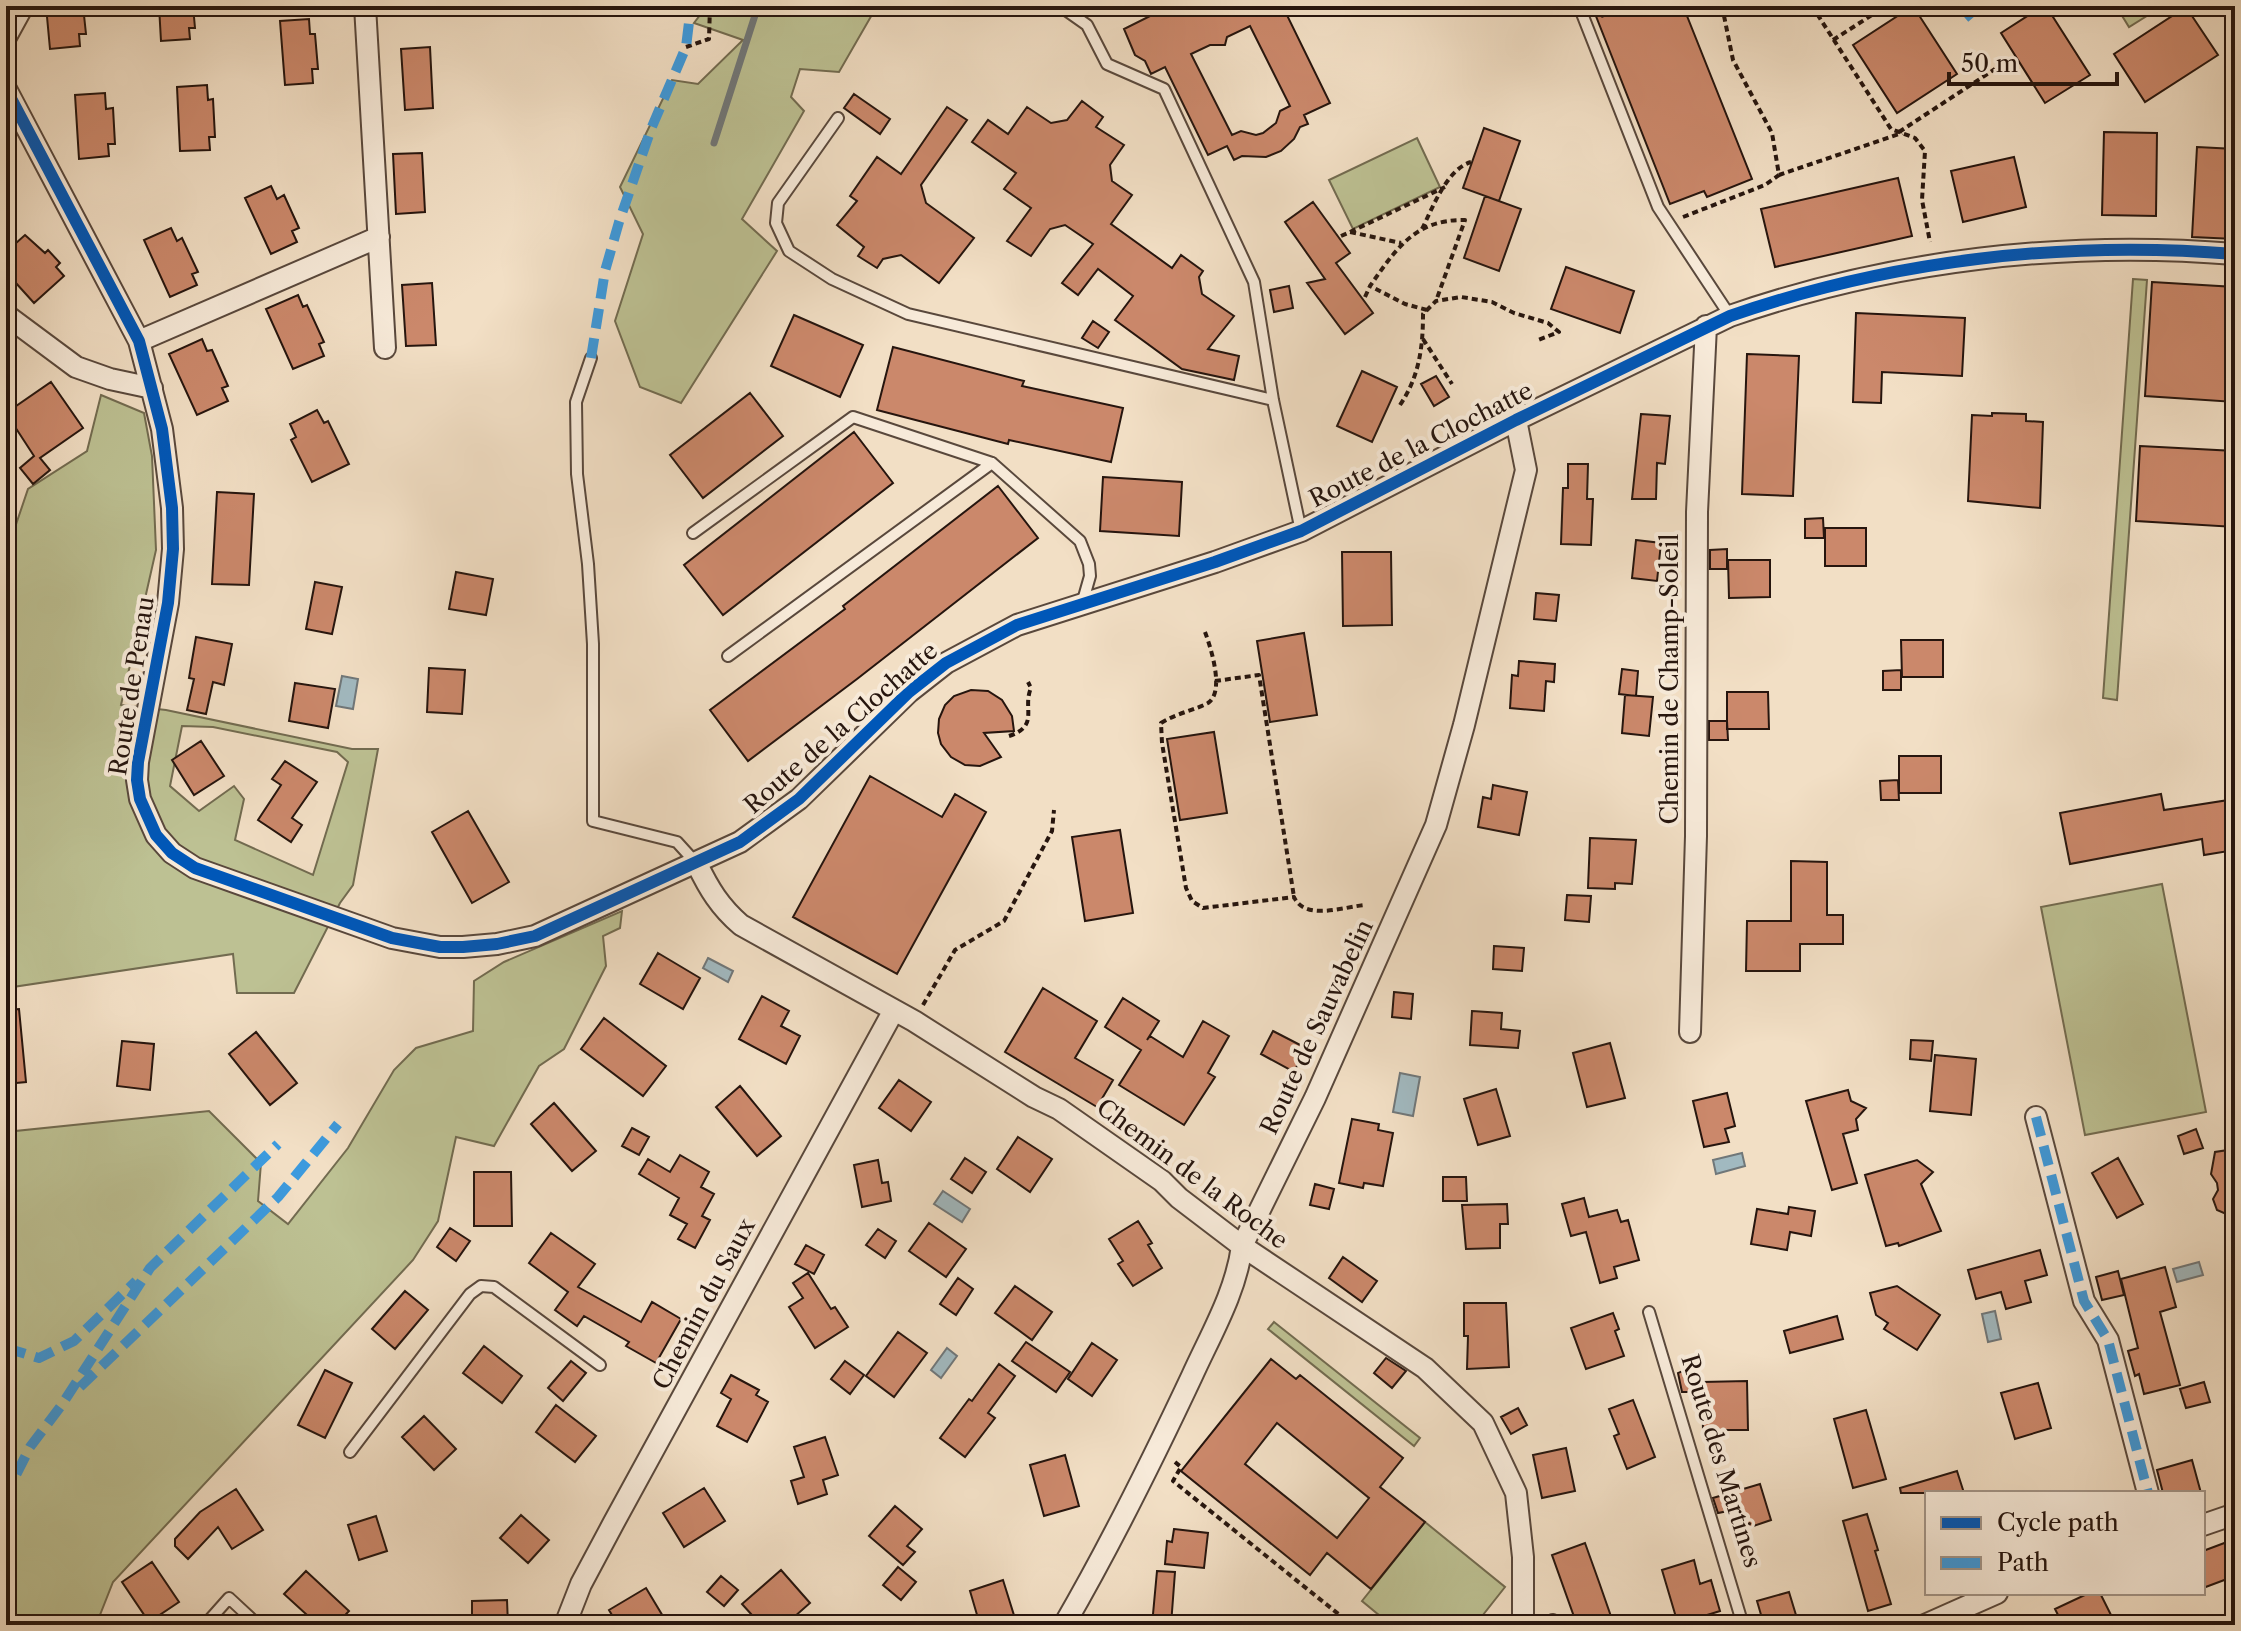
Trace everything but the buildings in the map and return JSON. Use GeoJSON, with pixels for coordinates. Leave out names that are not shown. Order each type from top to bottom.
{"type":"FeatureCollection","features":[{"type":"Feature","properties":{"kind":"street"},"geometry":{"type":"LineString","coordinates":[[6,37],[23,6]]}},
{"type":"Feature","properties":{"kind":"street"},"geometry":{"type":"LineString","coordinates":[[365,6],[385,348]]}},
{"type":"Feature","properties":{"kind":"street","name":"Route de Penau"},"geometry":{"type":"LineString","coordinates":[[6,89],[139,341],[152,388],[168,463],[173,549],[168,603],[137,780],[146,817],[156,835],[172,853],[195,868],[392,938],[440,947],[497,944],[535,936],[697,864]]}},
{"type":"Feature","properties":{"kind":"street"},"geometry":{"type":"LineString","coordinates":[[139,341],[379,237]]}},
{"type":"Feature","properties":{"kind":"street","name":"Route de la Clochatte"},"geometry":{"type":"LineString","coordinates":[[697,864],[740,842],[779,815],[887,712],[946,663],[1017,625],[1215,562],[1301,531],[1516,420],[1730,316],[1848,282],[1978,259],[2096,249],[2235,254]]}},
{"type":"Feature","properties":{"kind":"street"},"geometry":{"type":"LineString","coordinates":[[6,315],[76,367],[110,379],[152,388]]}},
{"type":"Feature","properties":{"kind":"street","name":"Chemin de Champ-Soleil"},"geometry":{"type":"LineString","coordinates":[[1690,1032],[1696,836],[1697,512],[1706,326]]}},
{"type":"Feature","properties":{"kind":"street","name":"Route de Sauvabelin"},"geometry":{"type":"LineString","coordinates":[[1064,1625],[1161,1442],[1239,1272],[1242,1246],[1322,1085],[1436,825],[1468,711],[1524,483],[1526,465],[1516,420]]}},
{"type":"Feature","properties":{"kind":"street","name":"Chemin de la Roche"},"geometry":{"type":"LineString","coordinates":[[697,864],[710,892],[724,911],[741,925],[914,1021],[1034,1097],[1059,1109],[1162,1181],[1179,1198],[1242,1246],[1425,1368],[1483,1423],[1516,1493],[1523,1557],[1523,1623]]}},
{"type":"Feature","properties":{"kind":"street","name":"Chemin du Saux"},"geometry":{"type":"LineString","coordinates":[[565,1625],[581,1584],[613,1524],[894,1010]]}},
{"type":"Feature","properties":{"kind":"street"},"geometry":{"type":"LineString","coordinates":[[2036,1117],[2084,1301],[2108,1340],[2147,1491]]}},
{"type":"Feature","properties":{"kind":"street"},"geometry":{"type":"LineString","coordinates":[[2205,1524],[2235,1514]]}},
{"type":"Feature","properties":{"kind":"street"},"geometry":{"type":"LineString","coordinates":[[1925,1625],[1992,1595]]}},
{"type":"Feature","properties":{"kind":"lane","name":"Route de la Clochatte"},"geometry":{"type":"LineString","coordinates":[[1060,6],[1087,25],[1107,64],[1164,89],[1254,282],[1273,400],[1301,531]]}},
{"type":"Feature","properties":{"kind":"lane"},"geometry":{"type":"LineString","coordinates":[[1579,6],[1658,207],[1730,316]]}},
{"type":"Feature","properties":{"kind":"lane"},"geometry":{"type":"LineString","coordinates":[[838,118],[778,203],[776,223],[789,251],[832,279],[908,314],[1273,400]]}},
{"type":"Feature","properties":{"kind":"lane"},"geometry":{"type":"LineString","coordinates":[[591,358],[576,402],[576,417],[577,474],[588,564],[593,644],[593,821],[677,842],[697,864]]}},
{"type":"Feature","properties":{"kind":"lane"},"geometry":{"type":"LineString","coordinates":[[693,533],[853,417],[992,463],[1080,541],[1090,576],[1082,604]]}},
{"type":"Feature","properties":{"kind":"lane"},"geometry":{"type":"LineString","coordinates":[[728,656],[992,463]]}},
{"type":"Feature","properties":{"kind":"lane"},"geometry":{"type":"LineString","coordinates":[[350,1452],[470,1294],[481,1286],[494,1287],[600,1365]]}},
{"type":"Feature","properties":{"kind":"lane","name":"Route des Martines"},"geometry":{"type":"LineString","coordinates":[[1649,1312],[1743,1625]]}},
{"type":"Feature","properties":{"kind":"lane"},"geometry":{"type":"LineString","coordinates":[[205,1625],[229,1598],[258,1625]]}},
{"type":"Feature","properties":{"kind":"lane"},"geometry":{"type":"LineString","coordinates":[[1523,1623],[1541,1624],[1553,1620]]}},
{"type":"Feature","properties":{"kind":"path"},"geometry":{"type":"LineString","coordinates":[[686,47],[709,39],[710,6]]}},
{"type":"Feature","properties":{"kind":"path"},"geometry":{"type":"LineString","coordinates":[[1585,22],[1629,6]]}},
{"type":"Feature","properties":{"kind":"path"},"geometry":{"type":"LineString","coordinates":[[1722,6],[1733,60],[1772,133],[1779,175]]}},
{"type":"Feature","properties":{"kind":"path"},"geometry":{"type":"LineString","coordinates":[[1812,6],[1891,129],[1915,138],[1925,151],[1922,200],[1930,242]]}},
{"type":"Feature","properties":{"kind":"path"},"geometry":{"type":"LineString","coordinates":[[1833,40],[1886,6]]}},
{"type":"Feature","properties":{"kind":"path"},"geometry":{"type":"LineString","coordinates":[[1667,223],[1765,185],[1779,175],[1900,133],[1995,69]]}},
{"type":"Feature","properties":{"kind":"path"},"geometry":{"type":"LineString","coordinates":[[1422,229],[1461,165],[1471,162]]}},
{"type":"Feature","properties":{"kind":"path"},"geometry":{"type":"LineString","coordinates":[[1341,236],[1445,187]]}},
{"type":"Feature","properties":{"kind":"path"},"geometry":{"type":"LineString","coordinates":[[1365,297],[1402,243],[1422,229],[1448,219],[1474,222]]}},
{"type":"Feature","properties":{"kind":"path"},"geometry":{"type":"LineString","coordinates":[[1400,405],[1412,388],[1423,339],[1423,314],[1436,301],[1465,220]]}},
{"type":"Feature","properties":{"kind":"path"},"geometry":{"type":"LineString","coordinates":[[1350,232],[1402,243]]}},
{"type":"Feature","properties":{"kind":"path"},"geometry":{"type":"LineString","coordinates":[[1370,286],[1405,304],[1427,310]]}},
{"type":"Feature","properties":{"kind":"path"},"geometry":{"type":"LineString","coordinates":[[1436,301],[1461,297],[1492,302],[1514,313],[1548,323],[1559,332],[1538,340]]}},
{"type":"Feature","properties":{"kind":"path"},"geometry":{"type":"LineString","coordinates":[[1423,339],[1452,384]]}},
{"type":"Feature","properties":{"kind":"path"},"geometry":{"type":"LineString","coordinates":[[1205,632],[1212,653],[1217,691],[1210,702],[1178,713],[1161,723],[1186,888],[1192,901],[1203,908],[1294,897]]}},
{"type":"Feature","properties":{"kind":"path"},"geometry":{"type":"LineString","coordinates":[[1215,681],[1259,675],[1294,897],[1298,904],[1309,911],[1365,905]]}},
{"type":"Feature","properties":{"kind":"path"},"geometry":{"type":"LineString","coordinates":[[1009,736],[1020,731],[1029,718],[1028,696],[1031,688],[1028,682]]}},
{"type":"Feature","properties":{"kind":"path"},"geometry":{"type":"LineString","coordinates":[[914,1021],[955,950],[1004,921],[1052,831],[1054,810]]}},
{"type":"Feature","properties":{"kind":"path"},"geometry":{"type":"LineString","coordinates":[[1170,1457],[1181,1467],[1173,1481],[1352,1625]]}},
{"type":"Feature","properties":{"kind":"green space"},"geometry":{"type":"Polygon","coordinates":[[[707,6],[877,6],[839,72],[800,69],[791,97],[804,111],[742,219],[777,251],[681,403],[640,387],[615,321],[643,234],[620,187],[672,80],[698,84],[743,40],[694,23],[707,6]]]}},
{"type":"Feature","properties":{"kind":"green space"},"geometry":{"type":"Polygon","coordinates":[[[2116,6],[2145,6],[2150,14],[2129,27],[2116,6]]]}},
{"type":"Feature","properties":{"kind":"green space"},"geometry":{"type":"Polygon","coordinates":[[[1417,138],[1440,187],[1353,229],[1329,180],[1417,138]]]}},
{"type":"Feature","properties":{"kind":"green space"},"geometry":{"type":"Polygon","coordinates":[[[2133,279],[2147,280],[2117,700],[2103,698],[2133,279]]]}},
{"type":"Feature","properties":{"kind":"green space"},"geometry":{"type":"Polygon","coordinates":[[[101,395],[144,413],[152,456],[156,550],[121,705],[166,710],[352,749],[378,749],[353,885],[340,903],[294,993],[237,993],[233,954],[6,988],[6,554],[28,489],[87,451],[101,395]],[[182,726],[170,786],[199,811],[234,786],[244,799],[235,840],[313,875],[348,762],[337,752],[213,727],[182,726]]]}},
{"type":"Feature","properties":{"kind":"green space"},"geometry":{"type":"Polygon","coordinates":[[[2162,884],[2206,1112],[2085,1135],[2041,907],[2162,884]]]}},
{"type":"Feature","properties":{"kind":"green space"},"geometry":{"type":"Polygon","coordinates":[[[622,911],[620,928],[603,936],[606,966],[564,1049],[539,1066],[494,1146],[456,1137],[438,1221],[413,1260],[113,1582],[96,1625],[6,1625],[6,1132],[209,1111],[261,1163],[258,1201],[288,1224],[348,1148],[394,1070],[416,1048],[473,1031],[474,981],[504,962],[622,911]]]}},
{"type":"Feature","properties":{"kind":"green space"},"geometry":{"type":"Polygon","coordinates":[[[1274,1322],[1420,1438],[1414,1446],[1268,1329],[1274,1322]]]}},
{"type":"Feature","properties":{"kind":"green space"},"geometry":{"type":"Polygon","coordinates":[[[1425,1522],[1505,1587],[1475,1625],[1391,1625],[1362,1601],[1425,1522]]]}},
{"type":"Feature","properties":{"kind":"water"},"geometry":{"type":"Polygon","coordinates":[[[342,676],[358,679],[353,709],[336,706],[342,676]]]}},
{"type":"Feature","properties":{"kind":"water"},"geometry":{"type":"Polygon","coordinates":[[[708,958],[733,971],[728,982],[703,968],[708,958]]]}},
{"type":"Feature","properties":{"kind":"water"},"geometry":{"type":"Polygon","coordinates":[[[1400,1073],[1420,1077],[1413,1116],[1393,1112],[1400,1073]]]}},
{"type":"Feature","properties":{"kind":"water"},"geometry":{"type":"Polygon","coordinates":[[[1742,1153],[1745,1166],[1716,1174],[1713,1160],[1742,1153]]]}},
{"type":"Feature","properties":{"kind":"water"},"geometry":{"type":"Polygon","coordinates":[[[943,1191],[970,1209],[962,1222],[934,1204],[943,1191]]]}},
{"type":"Feature","properties":{"kind":"water"},"geometry":{"type":"Polygon","coordinates":[[[2199,1262],[2203,1275],[2177,1282],[2173,1269],[2199,1262]]]}},
{"type":"Feature","properties":{"kind":"water"},"geometry":{"type":"Polygon","coordinates":[[[1995,1311],[2001,1339],[1988,1342],[1982,1314],[1995,1311]]]}},
{"type":"Feature","properties":{"kind":"water"},"geometry":{"type":"Polygon","coordinates":[[[947,1348],[957,1356],[941,1378],[931,1370],[947,1348]]]}},
{"type":"Feature","properties":{"kind":"waterway"},"geometry":{"type":"LineString","coordinates":[[714,143],[758,6]]}},
{"type":"Feature","properties":{"kind":"marked path"},"geometry":{"type":"LineString","coordinates":[[591,358],[605,271],[651,129],[686,47],[691,6]]}},
{"type":"Feature","properties":{"kind":"marked path"},"geometry":{"type":"LineString","coordinates":[[1965,18],[1979,6]]}},
{"type":"Feature","properties":{"kind":"marked path"},"geometry":{"type":"LineString","coordinates":[[2036,1117],[2084,1301],[2108,1340],[2147,1491]]}},
{"type":"Feature","properties":{"kind":"marked path"},"geometry":{"type":"LineString","coordinates":[[80,1387],[278,1197],[338,1124]]}},
{"type":"Feature","properties":{"kind":"marked path"},"geometry":{"type":"LineString","coordinates":[[6,1502],[30,1447],[61,1406],[150,1268],[278,1144]]}},
{"type":"Feature","properties":{"kind":"marked path"},"geometry":{"type":"LineString","coordinates":[[6,1348],[39,1358],[74,1341],[136,1281]]}},
{"type":"Feature","properties":{"kind":"cycle path"},"geometry":{"type":"LineString","coordinates":[[6,89],[139,341],[162,429],[172,508],[173,549],[168,603],[137,780],[140,799],[156,835],[172,853],[195,868],[392,938],[440,947],[497,944],[535,936],[740,842],[799,799],[909,692],[946,663],[1017,625],[1215,562],[1301,531],[1516,420],[1730,316],[1853,281],[1979,259],[2107,250],[2235,254]]}}]}
